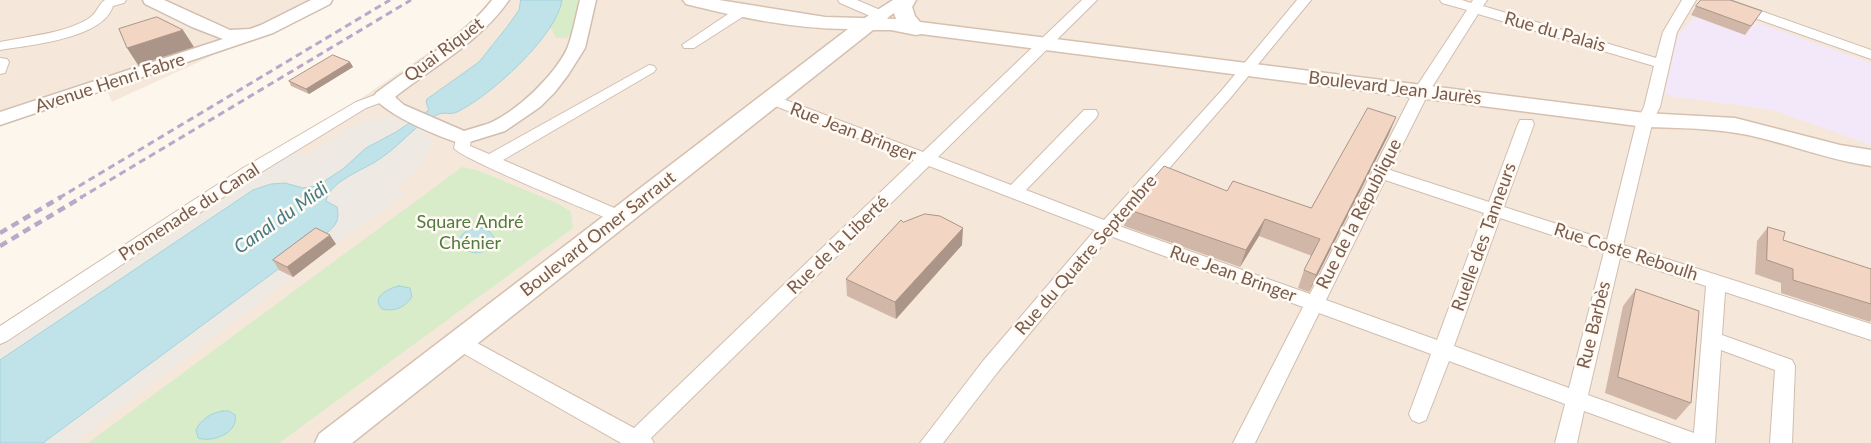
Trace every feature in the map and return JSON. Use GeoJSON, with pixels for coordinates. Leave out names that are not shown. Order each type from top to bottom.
{"type":"FeatureCollection","features":[{"type":"Feature","properties":{"kind":"main road","name":"Boulevard Jean Jaurès"},"geometry":{"type":"LineString","coordinates":[[693,0],[742,11],[824,22],[874,21],[916,29],[1043,45],[1235,82],[1421,92],[1645,120],[1701,122],[1747,128],[1851,156],[1871,158]]}},
{"type":"Feature","properties":{"kind":"main road"},"geometry":{"type":"LineString","coordinates":[[905,0],[902,7],[906,18],[916,29]]}},
{"type":"Feature","properties":{"kind":"main road","name":"Boulevard Omer Sarraut"},"geometry":{"type":"LineString","coordinates":[[330,443],[838,46],[874,21]]}},
{"type":"Feature","properties":{"kind":"main road"},"geometry":{"type":"LineString","coordinates":[[824,22],[835,32],[838,46]]}},
{"type":"Feature","properties":{"kind":"main road","name":"Boulevard Jean Jaurès"},"geometry":{"type":"LineString","coordinates":[[838,46],[890,32],[916,29]]}},
{"type":"Feature","properties":{"kind":"street"},"geometry":{"type":"LineString","coordinates":[[151,0],[201,25],[228,35],[267,29],[324,0]]}},
{"type":"Feature","properties":{"kind":"street","name":"Quai Riquet"},"geometry":{"type":"LineString","coordinates":[[390,103],[487,18],[501,0]]}},
{"type":"Feature","properties":{"kind":"street"},"geometry":{"type":"LineString","coordinates":[[390,103],[463,138],[498,127],[533,103],[562,70],[576,48],[588,0]]}},
{"type":"Feature","properties":{"kind":"street"},"geometry":{"type":"LineString","coordinates":[[845,0],[874,21],[905,0]]}},
{"type":"Feature","properties":{"kind":"street","name":"Rue de la Liberté"},"geometry":{"type":"LineString","coordinates":[[637,442],[1090,0]]}},
{"type":"Feature","properties":{"kind":"street","name":"Rue du Quatre Septembre"},"geometry":{"type":"LineString","coordinates":[[931,443],[990,367],[1107,228],[1304,0]]}},
{"type":"Feature","properties":{"kind":"street","name":"Rue du Palais"},"geometry":{"type":"LineString","coordinates":[[1447,0],[1477,4],[1662,64]]}},
{"type":"Feature","properties":{"kind":"street","name":"Rue Barbès"},"geometry":{"type":"LineString","coordinates":[[1566,443],[1645,120],[1652,107],[1670,32],[1689,0]]}},
{"type":"Feature","properties":{"kind":"street"},"geometry":{"type":"LineString","coordinates":[[1717,0],[1871,55]]}},
{"type":"Feature","properties":{"kind":"street"},"geometry":{"type":"LineString","coordinates":[[0,46],[64,33],[92,23],[113,2]]}},
{"type":"Feature","properties":{"kind":"street","name":"Rue de la République"},"geometry":{"type":"LineString","coordinates":[[1244,443],[1421,92],[1477,4]]}},
{"type":"Feature","properties":{"kind":"street"},"geometry":{"type":"LineString","coordinates":[[689,45],[742,11]]}},
{"type":"Feature","properties":{"kind":"street"},"geometry":{"type":"LineString","coordinates":[[201,25],[212,41],[220,46]]}},
{"type":"Feature","properties":{"kind":"street","name":"Avenue Henri Fabre"},"geometry":{"type":"LineString","coordinates":[[0,119],[267,29]]}},
{"type":"Feature","properties":{"kind":"street"},"geometry":{"type":"LineString","coordinates":[[489,161],[649,69]]}},
{"type":"Feature","properties":{"kind":"street","name":"Rue Jean Bringer"},"geometry":{"type":"LineString","coordinates":[[770,99],[1107,228],[1697,443]]}},
{"type":"Feature","properties":{"kind":"street","name":"Promenade du Canal"},"geometry":{"type":"LineString","coordinates":[[0,336],[249,172],[361,105],[390,103]]}},
{"type":"Feature","properties":{"kind":"street"},"geometry":{"type":"LineString","coordinates":[[1013,193],[1090,114]]}},
{"type":"Feature","properties":{"kind":"street","name":"Ruelle des Tanneurs"},"geometry":{"type":"LineString","coordinates":[[1418,414],[1526,124]]}},
{"type":"Feature","properties":{"kind":"street"},"geometry":{"type":"LineString","coordinates":[[463,138],[462,148],[620,217]]}},
{"type":"Feature","properties":{"kind":"street","name":"Rue Coste Reboulh"},"geometry":{"type":"LineString","coordinates":[[1380,173],[1871,332]]}},
{"type":"Feature","properties":{"kind":"street"},"geometry":{"type":"LineString","coordinates":[[1704,443],[1716,281]]}},
{"type":"Feature","properties":{"kind":"street"},"geometry":{"type":"LineString","coordinates":[[1712,339],[1785,366],[1781,443]]}},
{"type":"Feature","properties":{"kind":"street"},"geometry":{"type":"LineString","coordinates":[[459,342],[637,442]]}},
{"type":"Feature","properties":{"kind":"shaded area"},"geometry":{"type":"Polygon","coordinates":[[[0,0],[333,0],[112,102],[106,89],[0,125],[0,0]]]}},
{"type":"Feature","properties":{"kind":"shaded area"},"geometry":{"type":"Polygon","coordinates":[[[494,0],[1871,0],[1871,443],[0,443],[0,344],[479,18],[494,0]]]}},
{"type":"Feature","properties":{"kind":"shaded area"},"geometry":{"type":"Polygon","coordinates":[[[1704,0],[1757,19],[1755,22],[1871,63],[1871,145],[1773,110],[1670,96],[1665,92],[1678,36],[1694,17],[1704,0]]]}},
{"type":"Feature","properties":{"kind":"shaded area"},"geometry":{"type":"Polygon","coordinates":[[[382,117],[403,121],[422,129],[432,140],[427,155],[418,170],[395,188],[406,194],[336,244],[75,443],[43,443],[327,233],[337,207],[326,201],[327,192],[353,174],[382,158],[414,130],[405,126],[376,141],[356,155],[343,169],[317,186],[303,188],[285,183],[271,184],[253,190],[0,360],[0,348],[296,151],[307,156],[347,129],[382,117]]]}},
{"type":"Feature","properties":{"kind":"green space"},"geometry":{"type":"Polygon","coordinates":[[[562,0],[581,0],[572,32],[567,38],[556,38],[550,27],[562,0]]]}},
{"type":"Feature","properties":{"kind":"green space","name":"Square André Chénier"},"geometry":{"type":"Polygon","coordinates":[[[462,167],[477,170],[559,204],[571,212],[573,228],[279,443],[88,443],[462,167]]]}},
{"type":"Feature","properties":{"kind":"water","name":"Canal du Midi"},"geometry":{"type":"Polygon","coordinates":[[[521,0],[562,0],[557,15],[548,31],[535,47],[520,64],[486,93],[455,113],[441,113],[431,118],[416,128],[381,158],[334,187],[326,201],[337,207],[338,219],[327,233],[43,443],[0,443],[0,360],[253,190],[271,184],[285,183],[303,188],[317,186],[343,169],[366,148],[396,132],[429,110],[426,102],[427,99],[479,62],[519,10],[521,0]]]}},
{"type":"Feature","properties":{"kind":"water"},"geometry":{"type":"Polygon","coordinates":[[[482,228],[490,232],[496,240],[490,248],[478,253],[464,249],[459,239],[461,236],[469,230],[482,228]]]}},
{"type":"Feature","properties":{"kind":"water"},"geometry":{"type":"Polygon","coordinates":[[[399,286],[410,288],[412,297],[406,304],[398,308],[391,310],[382,309],[378,301],[379,297],[386,291],[399,286]]]}},
{"type":"Feature","properties":{"kind":"water"},"geometry":{"type":"Polygon","coordinates":[[[229,411],[235,415],[233,427],[229,432],[217,438],[198,438],[196,430],[201,423],[214,413],[229,411]]]}},
{"type":"Feature","properties":{"kind":"building"},"geometry":{"type":"Polygon","coordinates":[[[1701,0],[1730,0],[1762,11],[1751,26],[1696,6],[1701,0]]]}},
{"type":"Feature","properties":{"kind":"building"},"geometry":{"type":"Polygon","coordinates":[[[157,17],[183,30],[127,48],[119,29],[157,17]]]}},
{"type":"Feature","properties":{"kind":"building"},"geometry":{"type":"Polygon","coordinates":[[[333,55],[350,62],[306,89],[289,81],[333,55]]]}},
{"type":"Feature","properties":{"kind":"building"},"geometry":{"type":"Polygon","coordinates":[[[1368,108],[1396,117],[1316,275],[1304,270],[1320,239],[1265,219],[1246,250],[1127,209],[1164,166],[1227,191],[1233,181],[1311,208],[1368,108]]]}},
{"type":"Feature","properties":{"kind":"building"},"geometry":{"type":"Polygon","coordinates":[[[925,214],[940,216],[963,228],[895,302],[846,279],[901,220],[903,222],[925,214]]]}},
{"type":"Feature","properties":{"kind":"building"},"geometry":{"type":"Polygon","coordinates":[[[1768,227],[1785,232],[1783,240],[1871,269],[1871,304],[1793,280],[1793,269],[1767,260],[1768,227]]]}},
{"type":"Feature","properties":{"kind":"building"},"geometry":{"type":"Polygon","coordinates":[[[316,228],[330,235],[287,267],[273,260],[316,228]]]}},
{"type":"Feature","properties":{"kind":"building"},"geometry":{"type":"Polygon","coordinates":[[[1636,289],[1699,311],[1691,403],[1618,377],[1636,289]]]}},
{"type":"Feature","properties":{"kind":"railway"},"geometry":{"type":"LineString","coordinates":[[59,198],[390,0]]}},
{"type":"Feature","properties":{"kind":"railway"},"geometry":{"type":"LineString","coordinates":[[80,198],[411,0]]}},
{"type":"Feature","properties":{"kind":"railway"},"geometry":{"type":"LineString","coordinates":[[0,233],[61,197]]}},
{"type":"Feature","properties":{"kind":"railway"},"geometry":{"type":"LineString","coordinates":[[0,246],[82,197]]}}]}
